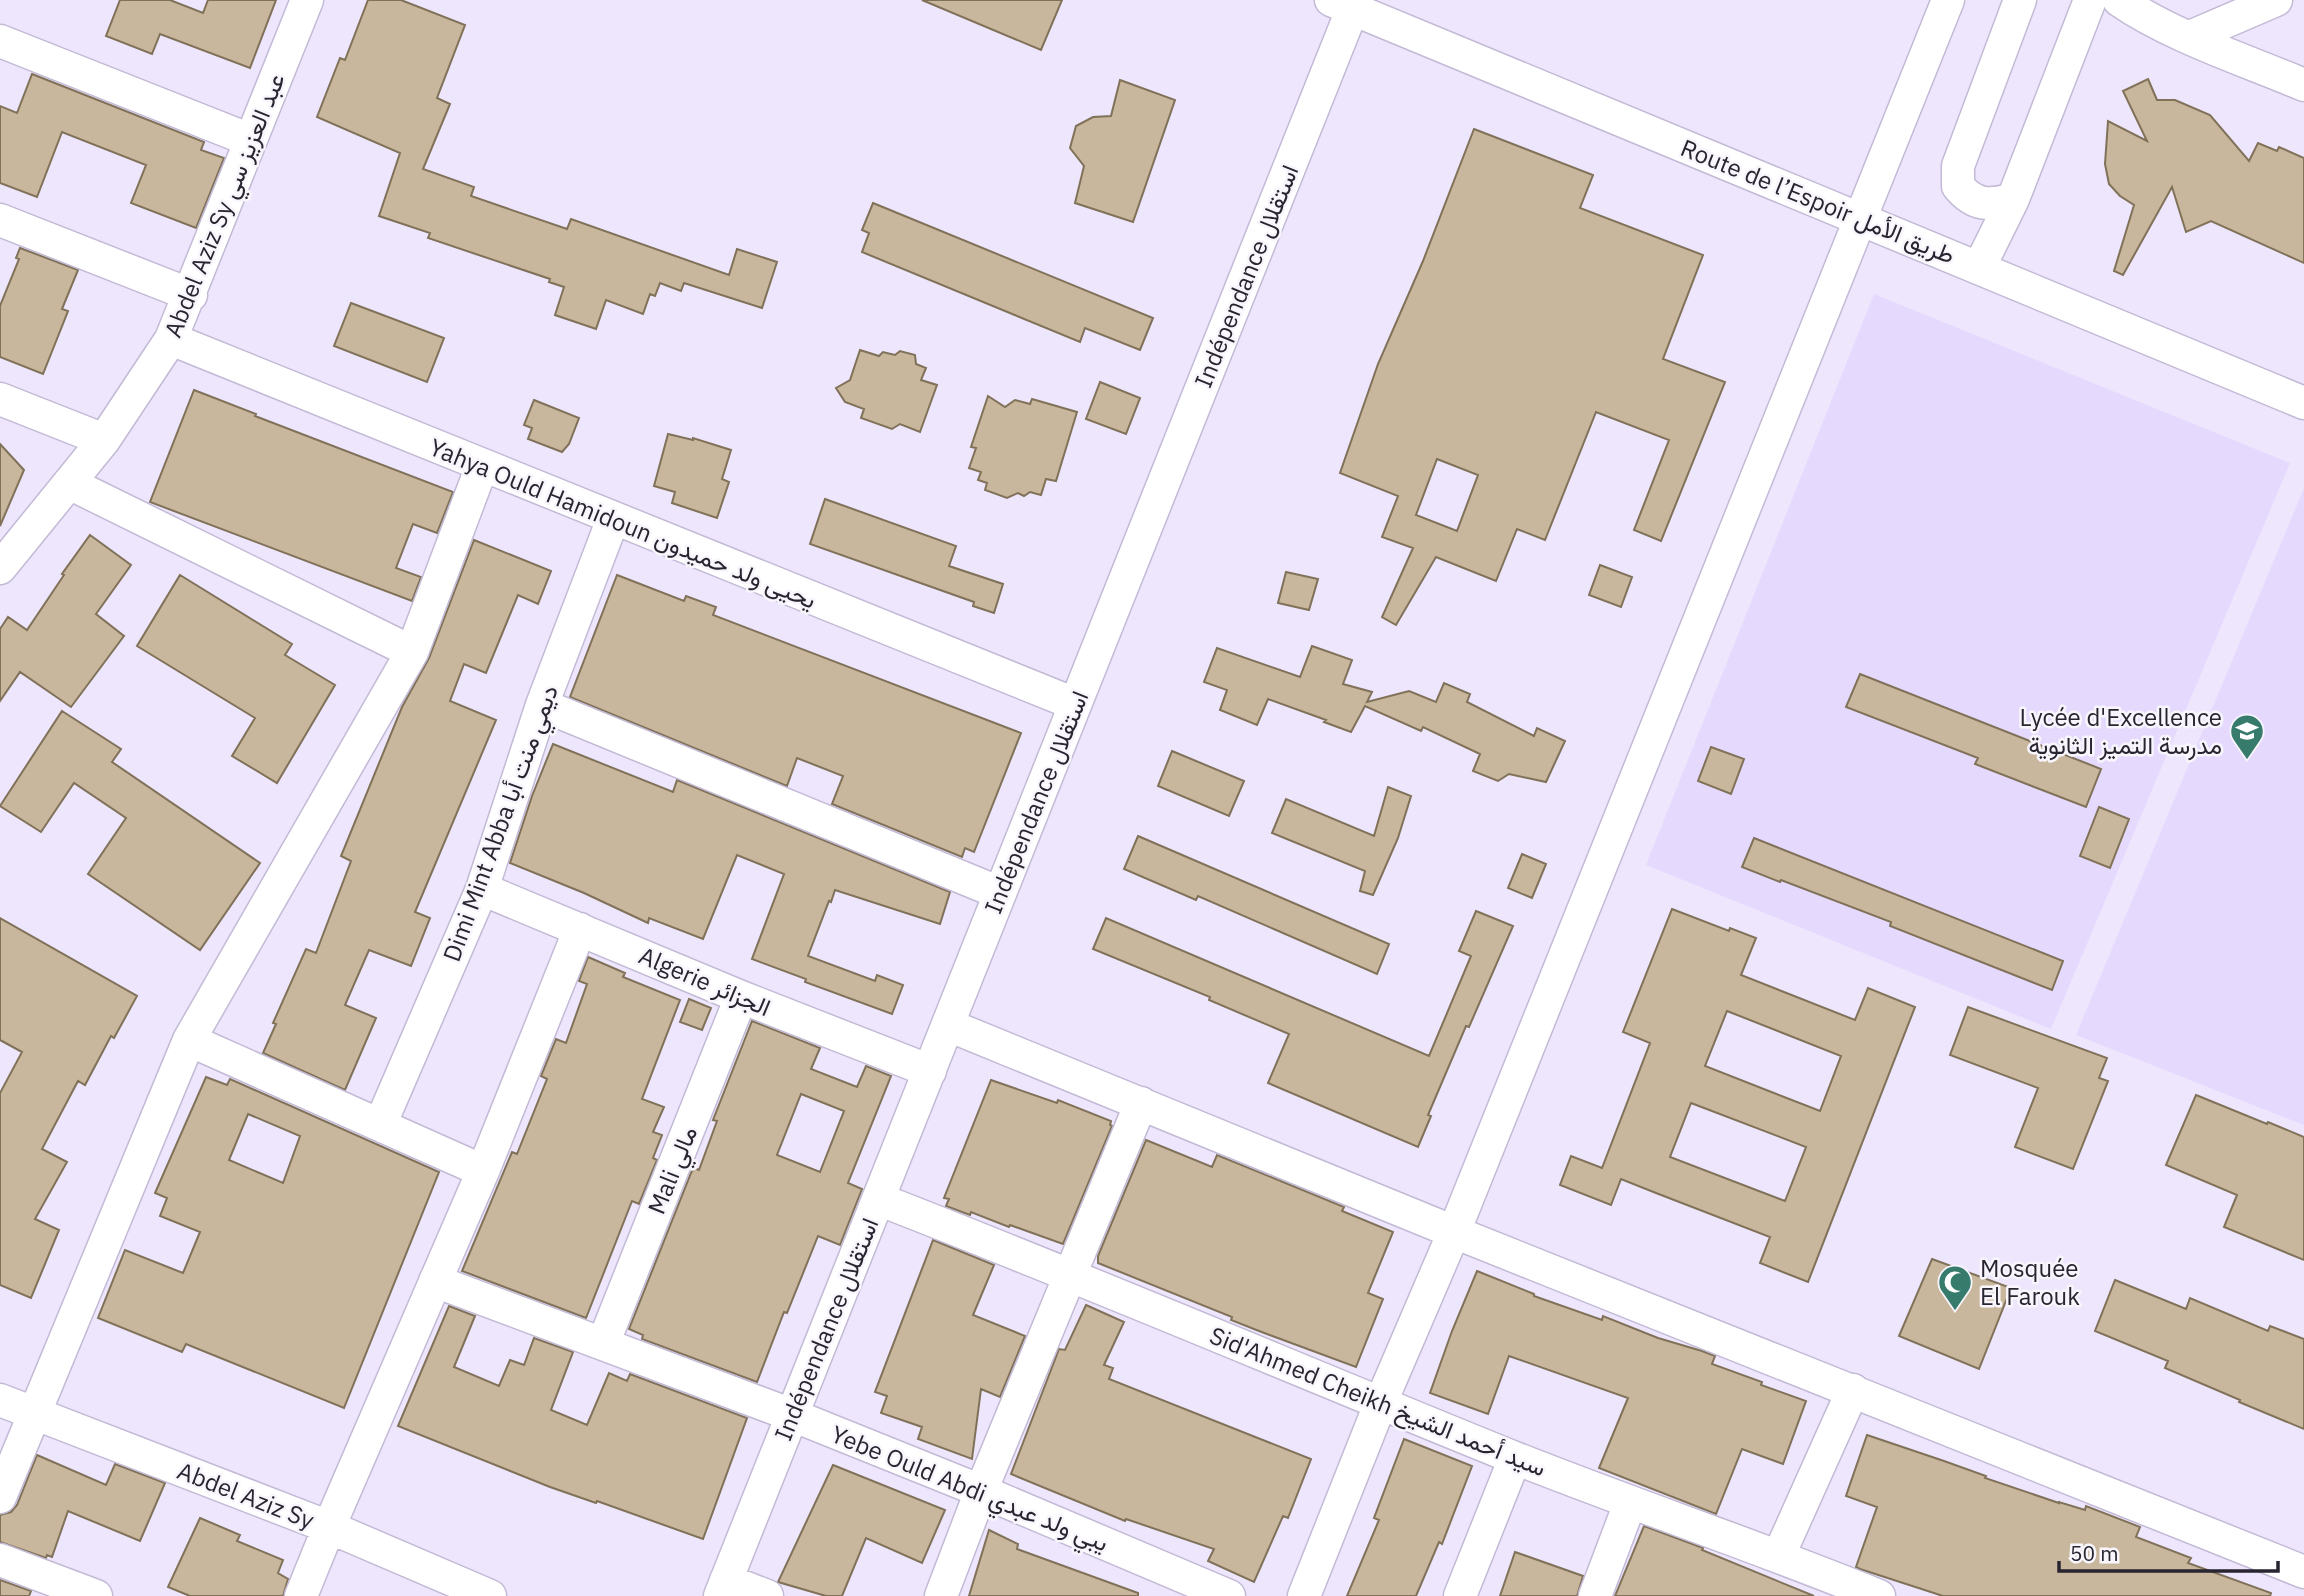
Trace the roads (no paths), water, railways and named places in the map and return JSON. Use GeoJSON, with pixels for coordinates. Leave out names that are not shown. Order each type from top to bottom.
{"type":"FeatureCollection","features":[{"type":"Feature","properties":{"kind":"street","name":"Abdel Aziz Sy عبد العزيز سي"},"geometry":{"type":"LineString","coordinates":[[0,568],[104,440],[171,339],[191,295],[307,0]]}},
{"type":"Feature","properties":{"kind":"street"},"geometry":{"type":"LineString","coordinates":[[1304,1596],[1381,1402],[1454,1232],[1948,0]]}},
{"type":"Feature","properties":{"kind":"street"},"geometry":{"type":"LineString","coordinates":[[2013,199],[1993,205],[1968,198],[1958,186],[1958,166],[2020,0]]}},
{"type":"Feature","properties":{"kind":"street"},"geometry":{"type":"LineString","coordinates":[[1979,268],[2013,199],[2090,0]]}},
{"type":"Feature","properties":{"kind":"street"},"geometry":{"type":"LineString","coordinates":[[2119,0],[2190,37],[2304,85]]}},
{"type":"Feature","properties":{"kind":"street"},"geometry":{"type":"LineString","coordinates":[[2190,37],[2276,0]]}},
{"type":"Feature","properties":{"kind":"street","name":"Route de l’Espoir طريق الأمل"},"geometry":{"type":"LineString","coordinates":[[1346,3],[2304,403]]}},
{"type":"Feature","properties":{"kind":"street","name":"Indépendance استقلال"},"geometry":{"type":"LineString","coordinates":[[723,1588],[1075,704],[1346,3]]}},
{"type":"Feature","properties":{"kind":"street"},"geometry":{"type":"LineString","coordinates":[[0,41],[250,140]]}},
{"type":"Feature","properties":{"kind":"street"},"geometry":{"type":"LineString","coordinates":[[0,220],[191,295]]}},
{"type":"Feature","properties":{"kind":"street","name":"Yahya Ould Hamidoun يحيى ولد حميدون"},"geometry":{"type":"LineString","coordinates":[[171,339],[1075,704]]}},
{"type":"Feature","properties":{"kind":"street"},"geometry":{"type":"LineString","coordinates":[[0,399],[104,440]]}},
{"type":"Feature","properties":{"kind":"street"},"geometry":{"type":"LineString","coordinates":[[0,1497],[189,1041],[412,652],[482,466]]}},
{"type":"Feature","properties":{"kind":"street"},"geometry":{"type":"LineString","coordinates":[[69,483],[412,652]]}},
{"type":"Feature","properties":{"kind":"street","name":"Dimi Mint Abba ديمي منت أبا"},"geometry":{"type":"LineString","coordinates":[[380,1125],[482,889],[542,705],[613,519]]}},
{"type":"Feature","properties":{"kind":"street"},"geometry":{"type":"LineString","coordinates":[[542,705],[1000,893]]}},
{"type":"Feature","properties":{"kind":"street","name":"Algerie الجزائر"},"geometry":{"type":"LineString","coordinates":[[482,889],[741,997],[930,1070]]}},
{"type":"Feature","properties":{"kind":"street"},"geometry":{"type":"LineString","coordinates":[[301,1596],[328,1527],[483,1171],[580,929]]}},
{"type":"Feature","properties":{"kind":"street","name":"Mali مالي"},"geometry":{"type":"LineString","coordinates":[[603,1344],[741,997]]}},
{"type":"Feature","properties":{"kind":"street"},"geometry":{"type":"LineString","coordinates":[[948,1025],[1454,1232],[2304,1572]]}},
{"type":"Feature","properties":{"kind":"street"},"geometry":{"type":"LineString","coordinates":[[189,1041],[483,1171]]}},
{"type":"Feature","properties":{"kind":"street"},"geometry":{"type":"LineString","coordinates":[[941,1596],[981,1491],[1141,1103]]}},
{"type":"Feature","properties":{"kind":"street","name":"Sid'Ahmed Cheikh سيد أحمد الشيخ"},"geometry":{"type":"LineString","coordinates":[[878,1199],[1071,1274],[1515,1458],[1630,1503],[1779,1555],[1879,1596]]}},
{"type":"Feature","properties":{"kind":"street","name":"Yebe Ould Abdi يبي ولد عبدي"},"geometry":{"type":"LineString","coordinates":[[435,1281],[792,1415],[981,1491],[1229,1596]]}},
{"type":"Feature","properties":{"kind":"street"},"geometry":{"type":"LineString","coordinates":[[1779,1555],[1853,1390]]}},
{"type":"Feature","properties":{"kind":"street","name":"Abdel Aziz Sy"},"geometry":{"type":"LineString","coordinates":[[0,1400],[328,1527],[490,1596]]}},
{"type":"Feature","properties":{"kind":"street"},"geometry":{"type":"LineString","coordinates":[[1460,1596],[1515,1458]]}},
{"type":"Feature","properties":{"kind":"street"},"geometry":{"type":"LineString","coordinates":[[1595,1596],[1630,1503]]}},
{"type":"Feature","properties":{"kind":"street"},"geometry":{"type":"LineString","coordinates":[[0,1560],[96,1596]]}},
{"type":"Feature","properties":{"kind":"street"},"geometry":{"type":"LineString","coordinates":[[723,1588],[768,1596]]}},
{"type":"Feature","properties":{"kind":"place","name":"Lycée d'Excellence مدرسة التميز الثانوية"},"geometry":{"type":"Point","coordinates":[2247,761]}},
{"type":"Feature","properties":{"kind":"place","name":"Mosquée El Farouk"},"geometry":{"type":"Point","coordinates":[1955,1312]}}]}
